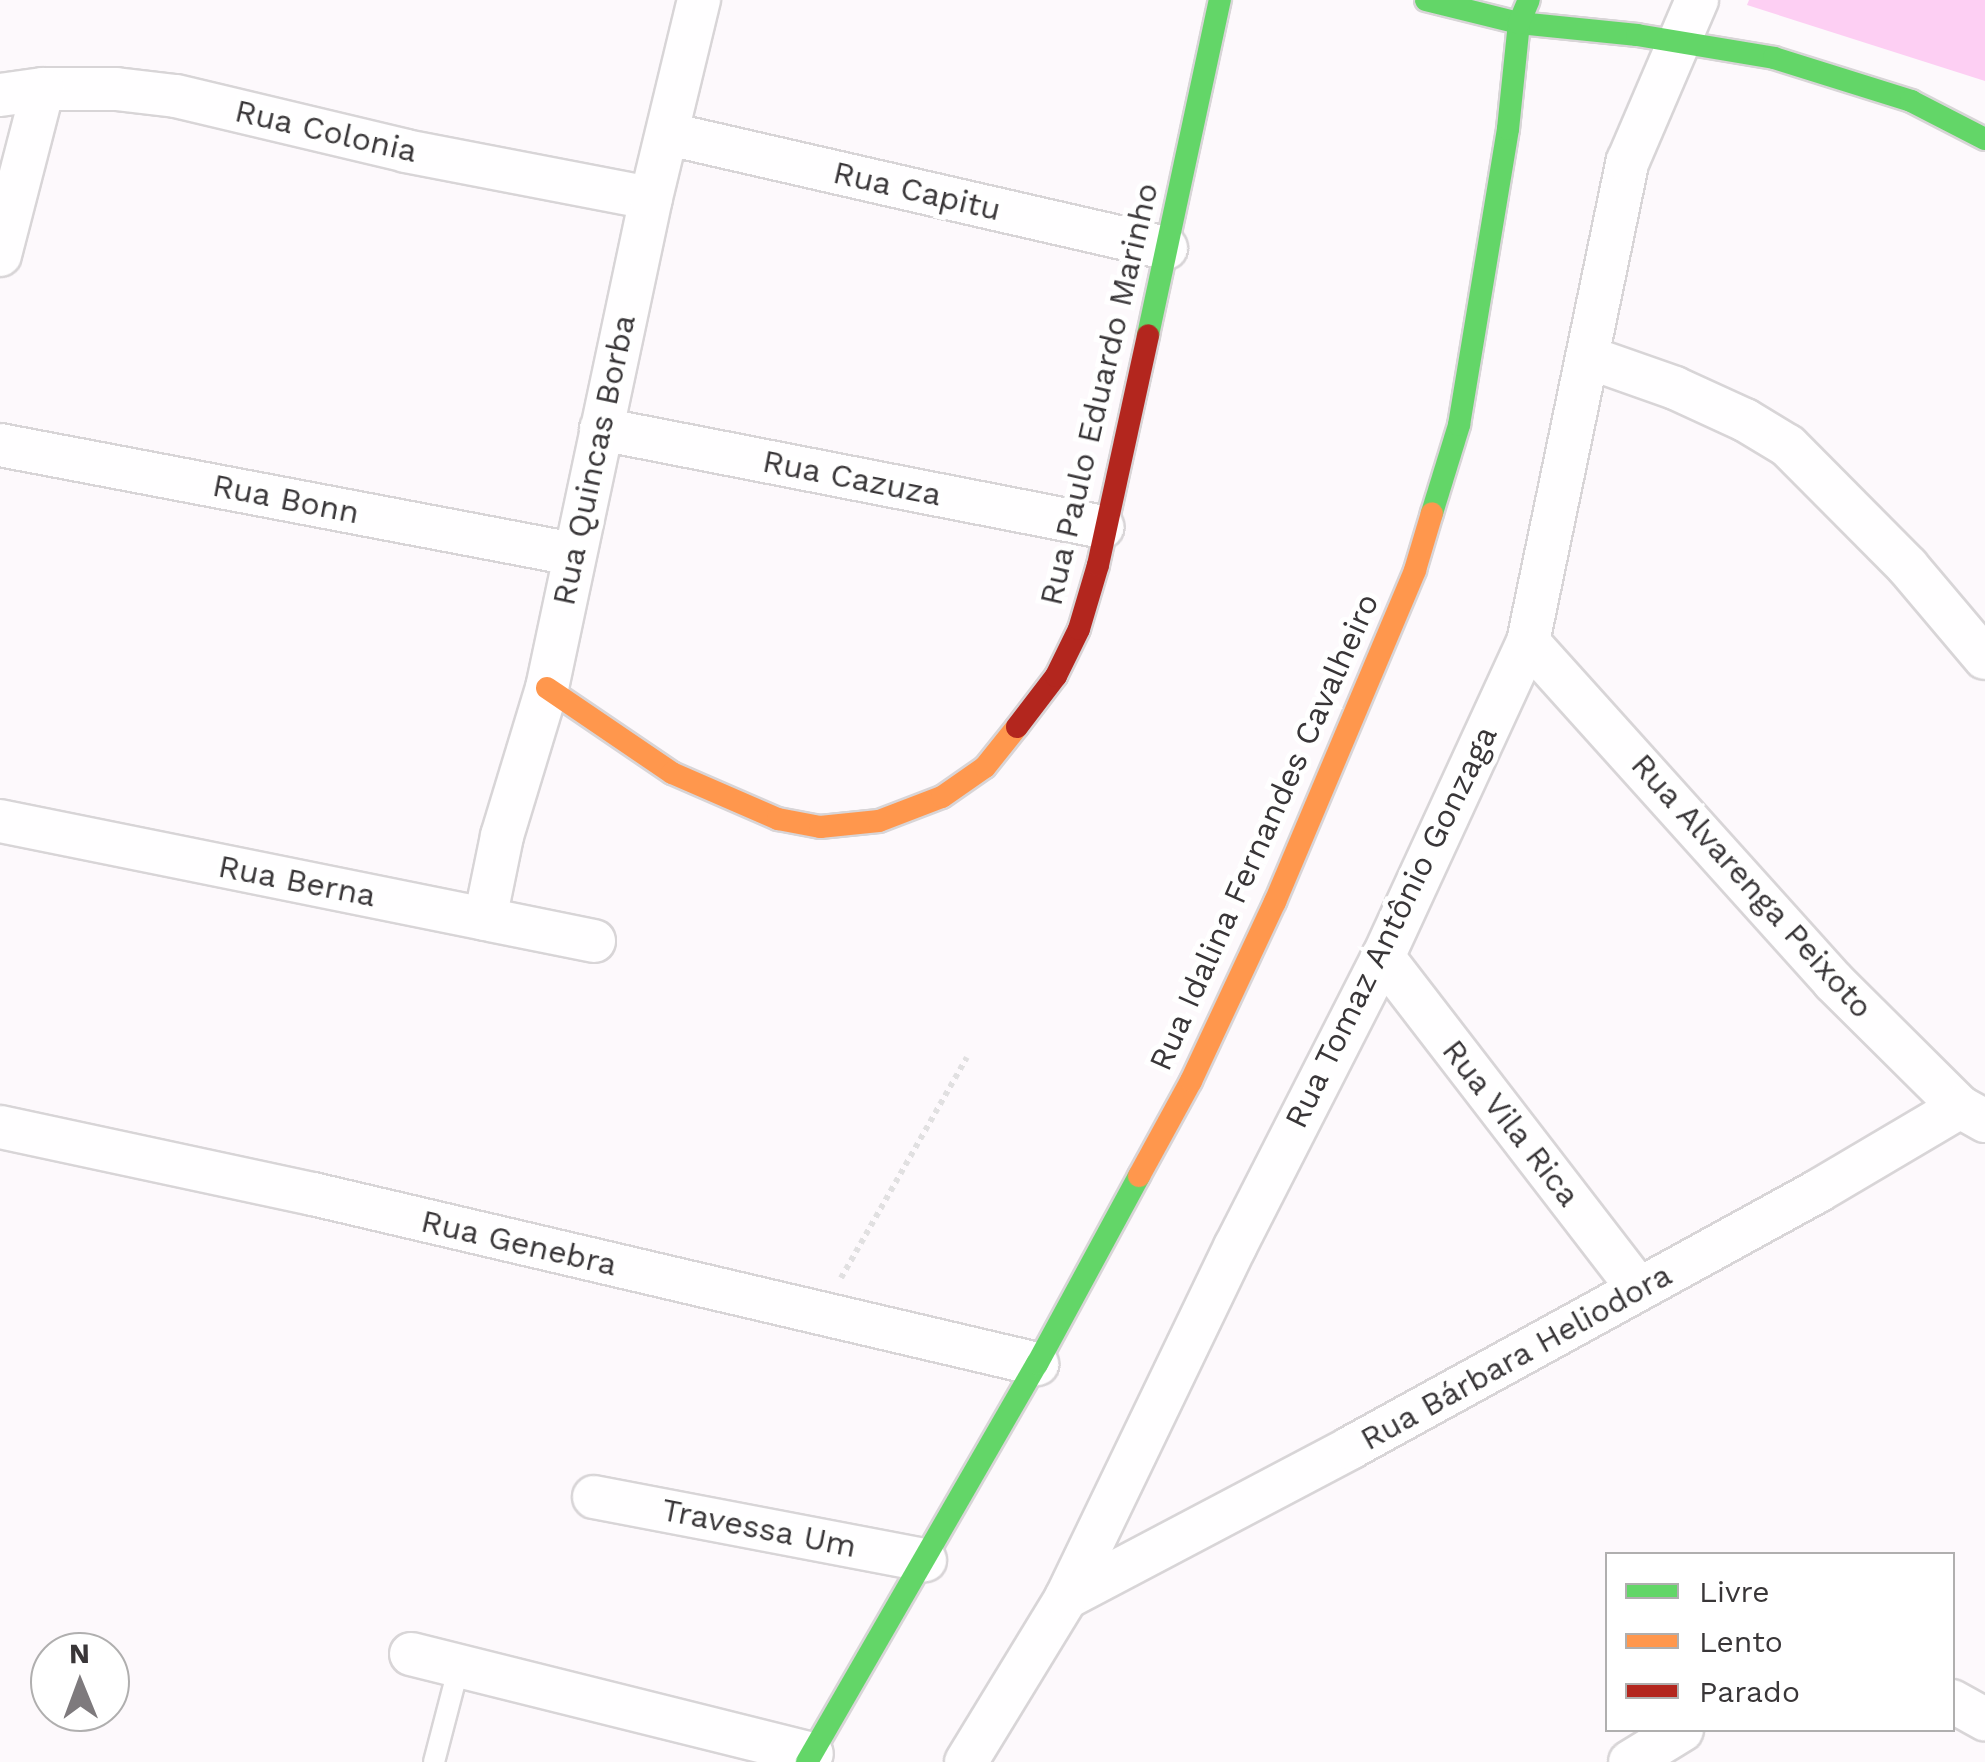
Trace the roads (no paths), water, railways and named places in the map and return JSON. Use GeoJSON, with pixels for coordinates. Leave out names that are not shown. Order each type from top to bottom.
{"type":"FeatureCollection","features":[{"type":"Feature","properties":{"kind":"street","name":"Rua Quincas Borba"},"geometry":{"type":"LineString","coordinates":[[485,919],[502,836],[547,688],[650,198],[669,134],[699,0]]}},
{"type":"Feature","properties":{"kind":"street","name":"Rua Paulo Eduardo Marinho"},"geometry":{"type":"LineString","coordinates":[[547,688],[672,773],[778,819],[820,827],[879,821],[942,797],[984,767],[1056,676],[1079,630],[1220,0]]}},
{"type":"Feature","properties":{"kind":"street"},"geometry":{"type":"LineString","coordinates":[[1426,0],[1519,23],[1656,38],[1841,77],[1911,101],[1985,139]]}},
{"type":"Feature","properties":{"kind":"street","name":"Rua Idalina Fernandes Cavalheiro"},"geometry":{"type":"LineString","coordinates":[[810,1758],[1037,1364],[1199,1063],[1275,902],[1415,570],[1438,504],[1472,361],[1508,129],[1519,23],[1530,0]]}},
{"type":"Feature","properties":{"kind":"street","name":"Rua Tomaz Antônio Gonzaga"},"geometry":{"type":"LineString","coordinates":[[966,1762],[1066,1598],[1234,1248],[1384,957],[1528,642],[1656,38],[1697,0]]}},
{"type":"Feature","properties":{"kind":"street"},"geometry":{"type":"LineString","coordinates":[[0,255],[42,89]]}},
{"type":"Feature","properties":{"kind":"street","name":"Rua Colonia"},"geometry":{"type":"LineString","coordinates":[[0,95],[42,89],[116,89],[176,96],[406,151],[650,198]]}},
{"type":"Feature","properties":{"kind":"street","name":"Rua Capitu"},"geometry":{"type":"LineString","coordinates":[[669,134],[1166,248]]}},
{"type":"Feature","properties":{"kind":"street"},"geometry":{"type":"LineString","coordinates":[[1590,358],[1675,388],[1745,420],[1788,446],[1908,567],[1985,658]]}},
{"type":"Feature","properties":{"kind":"street","name":"Rua Cazuza"},"geometry":{"type":"LineString","coordinates":[[601,429],[1103,527]]}},
{"type":"Feature","properties":{"kind":"street","name":"Rua Bonn"},"geometry":{"type":"LineString","coordinates":[[0,445],[573,554]]}},
{"type":"Feature","properties":{"kind":"street","name":"Rua Alvarenga Peixoto"},"geometry":{"type":"LineString","coordinates":[[1528,642],[1834,981],[1973,1114]]}},
{"type":"Feature","properties":{"kind":"street","name":"Rua Berna"},"geometry":{"type":"LineString","coordinates":[[0,820],[594,941]]}},
{"type":"Feature","properties":{"kind":"street","name":"Rua Vila Rica"},"geometry":{"type":"LineString","coordinates":[[1384,957],[1640,1289]]}},
{"type":"Feature","properties":{"kind":"street","name":"Rua Bárbara Heliodora"},"geometry":{"type":"LineString","coordinates":[[1066,1598],[1973,1114]]}},
{"type":"Feature","properties":{"kind":"street","name":"Rua Genebra"},"geometry":{"type":"LineString","coordinates":[[0,1127],[313,1194],[1037,1364]]}},
{"type":"Feature","properties":{"kind":"street","name":"Travessa Um"},"geometry":{"type":"LineString","coordinates":[[594,1496],[924,1560]]}},
{"type":"Feature","properties":{"kind":"street"},"geometry":{"type":"LineString","coordinates":[[411,1654],[810,1758]]}},
{"type":"Feature","properties":{"kind":"street"},"geometry":{"type":"LineString","coordinates":[[1955,1703],[1985,1719]]}},
{"type":"Feature","properties":{"kind":"street"},"geometry":{"type":"LineString","coordinates":[[1630,1762],[1679,1732]]}},
{"type":"Feature","properties":{"kind":"lane"},"geometry":{"type":"LineString","coordinates":[[434,1762],[459,1666]]}}]}
